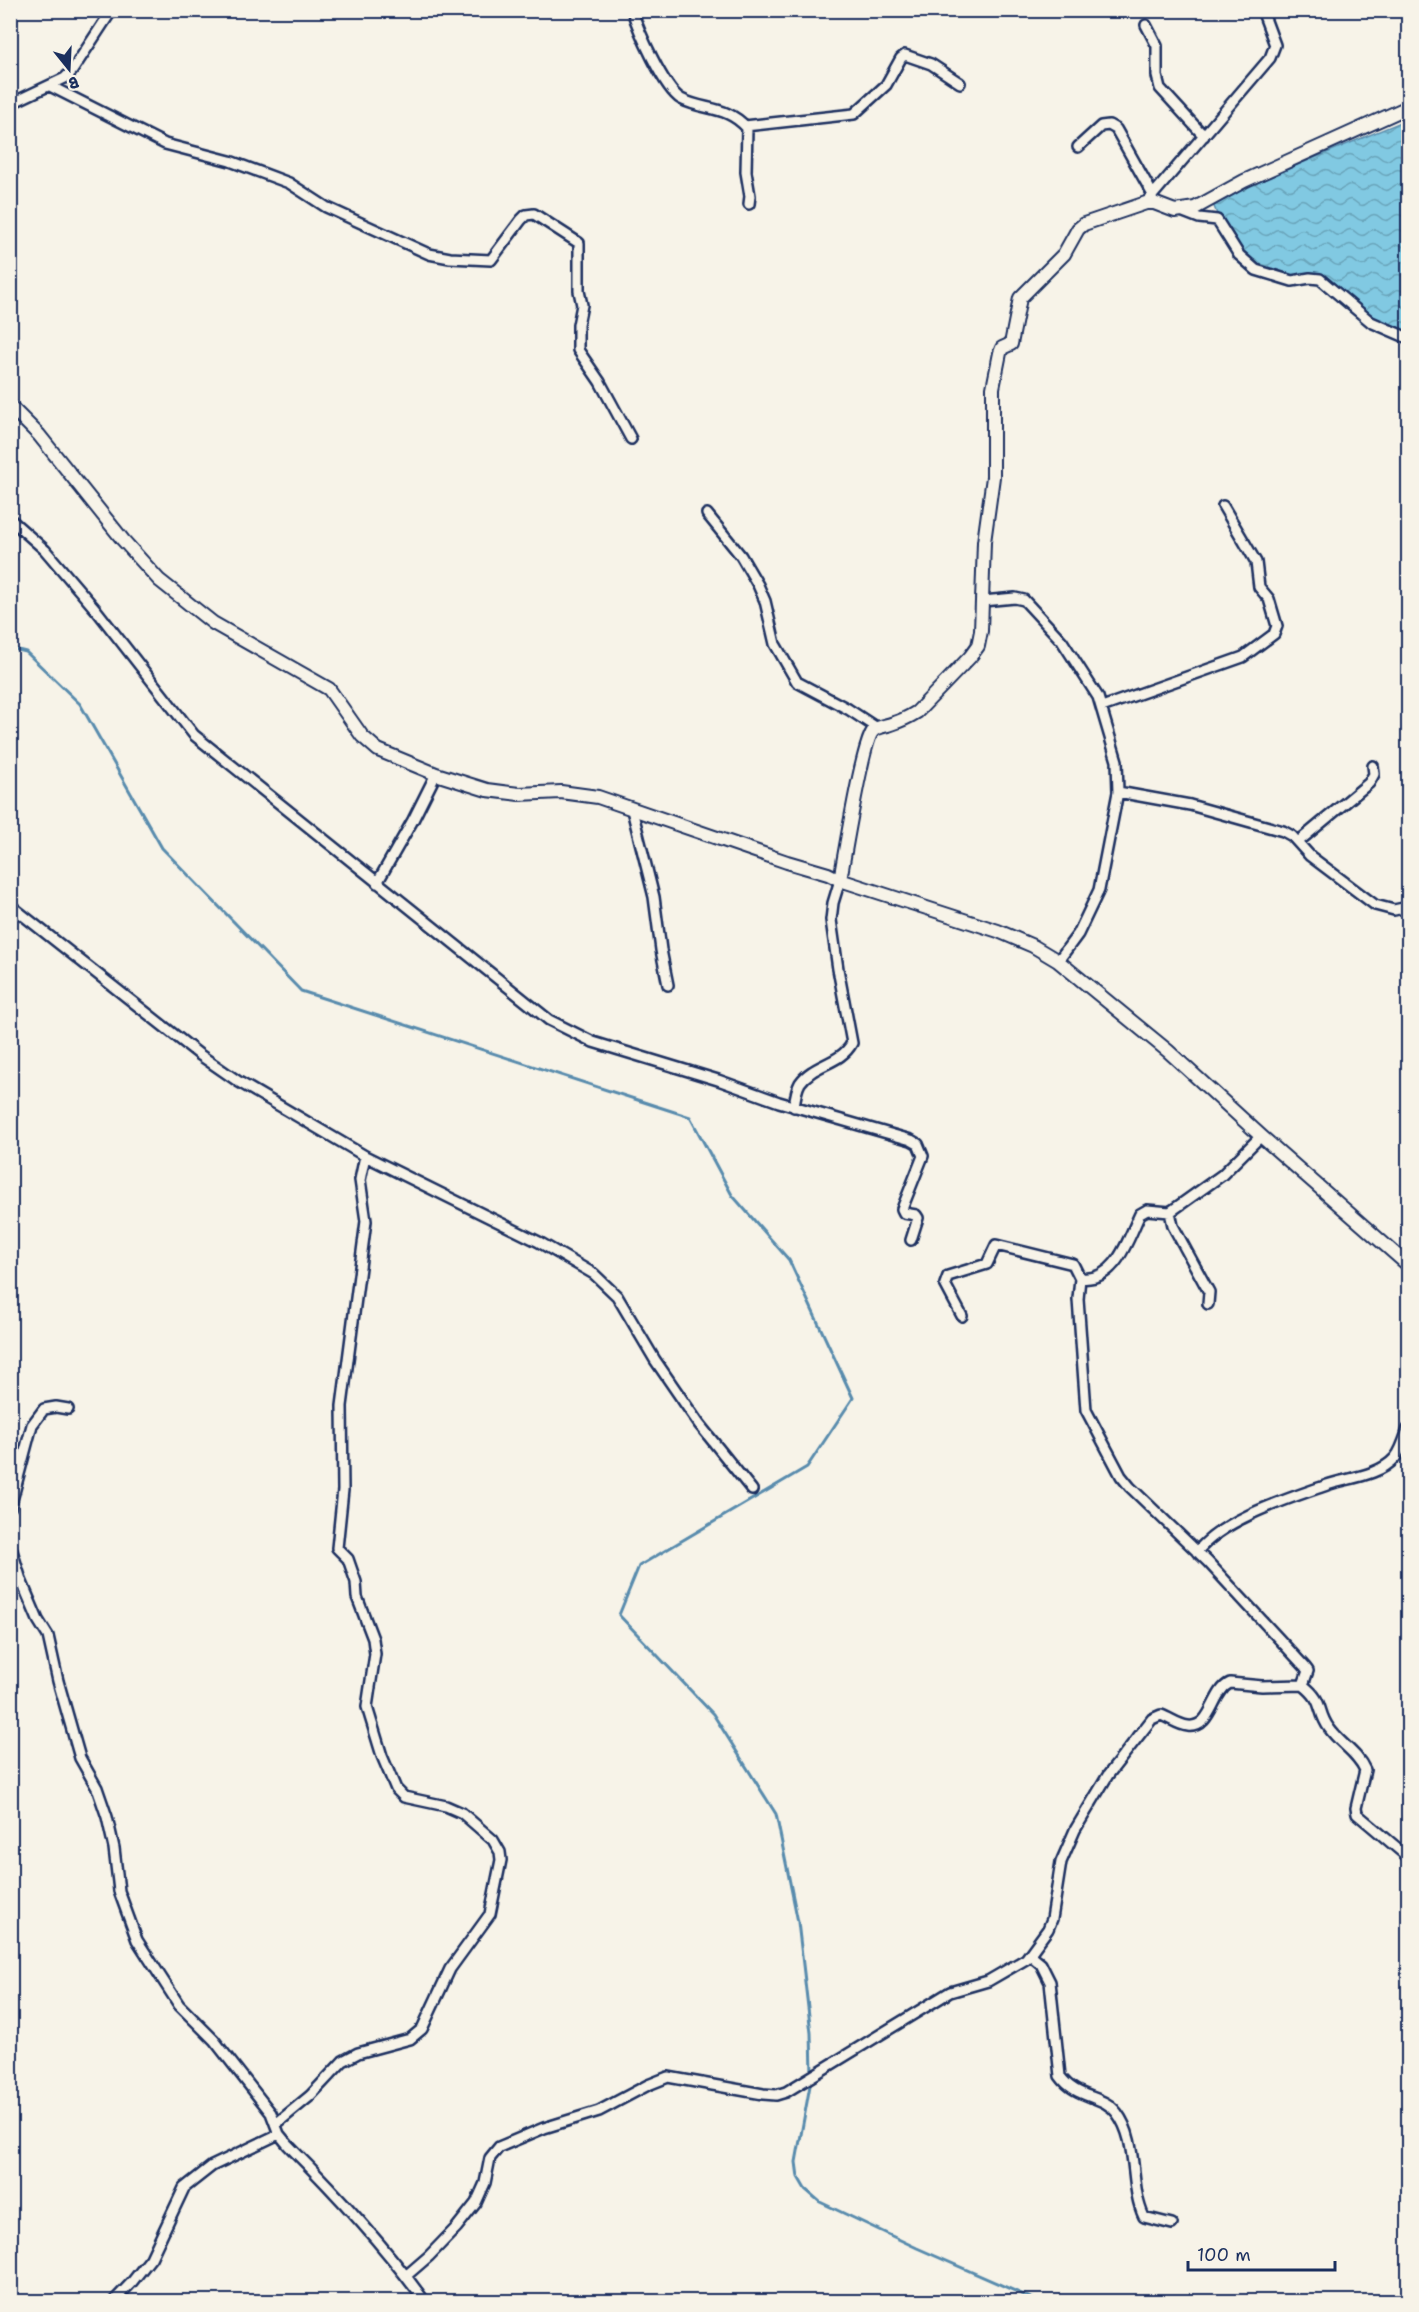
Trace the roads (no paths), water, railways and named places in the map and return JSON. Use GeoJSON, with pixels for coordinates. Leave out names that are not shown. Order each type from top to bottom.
{"type":"FeatureCollection","features":[{"type":"Feature","properties":{"kind":"street"},"geometry":{"type":"LineString","coordinates":[[10,104],[58,83],[72,71],[112,10]]}},
{"type":"Feature","properties":{"kind":"street"},"geometry":{"type":"LineString","coordinates":[[632,10],[636,23],[668,85],[679,98],[719,109],[745,126],[748,134],[746,172],[749,204]]}},
{"type":"Feature","properties":{"kind":"street"},"geometry":{"type":"LineString","coordinates":[[794,1107],[800,1084],[820,1067],[839,1058],[852,1043],[831,920],[866,745],[871,731],[906,719],[917,712],[978,646],[983,602],[984,542],[993,477],[993,388],[1000,352],[1002,348],[1011,344],[1020,298],[1064,254],[1078,229],[1084,224],[1149,199],[1270,58],[1274,38],[1262,10]]}},
{"type":"Feature","properties":{"kind":"street"},"geometry":{"type":"LineString","coordinates":[[1146,25],[1156,46],[1156,76],[1160,88],[1204,136]]}},
{"type":"Feature","properties":{"kind":"street"},"geometry":{"type":"LineString","coordinates":[[745,126],[854,114],[886,85],[905,55],[931,64],[960,83]]}},
{"type":"Feature","properties":{"kind":"street"},"geometry":{"type":"LineString","coordinates":[[50,86],[165,144],[230,161],[289,183],[326,207],[438,257],[491,260],[526,215],[534,214],[579,243],[579,291],[582,305],[578,325],[578,350],[600,382],[631,439]]}},
{"type":"Feature","properties":{"kind":"street"},"geometry":{"type":"LineString","coordinates":[[1181,211],[1195,208],[1244,181],[1408,107]]}},
{"type":"Feature","properties":{"kind":"street"},"geometry":{"type":"LineString","coordinates":[[1078,147],[1101,126],[1113,126],[1149,199],[1199,218],[1217,220],[1235,250],[1256,270],[1292,282],[1310,278],[1320,279],[1371,322],[1408,338]]}},
{"type":"Feature","properties":{"kind":"street"},"geometry":{"type":"LineString","coordinates":[[10,406],[39,435],[123,540],[167,587],[213,623],[329,689],[370,745],[436,774],[501,793],[561,792],[598,797],[840,880],[998,931],[1034,946],[1058,961],[1168,1050],[1408,1265]]}},
{"type":"Feature","properties":{"kind":"street"},"geometry":{"type":"LineString","coordinates":[[1102,707],[1243,657],[1274,633],[1277,626],[1269,599],[1259,587],[1256,562],[1223,506]]}},
{"type":"Feature","properties":{"kind":"street"},"geometry":{"type":"LineString","coordinates":[[707,514],[741,556],[758,585],[765,601],[775,644],[797,682],[848,709],[877,728]]}},
{"type":"Feature","properties":{"kind":"street"},"geometry":{"type":"LineString","coordinates":[[10,519],[45,550],[97,611],[194,735],[526,1003],[568,1031],[593,1042],[794,1107],[911,1140],[918,1144],[923,1156],[902,1209],[904,1213],[916,1215],[918,1218],[911,1240]]}},
{"type":"Feature","properties":{"kind":"street"},"geometry":{"type":"LineString","coordinates":[[983,602],[1015,598],[1024,600],[1032,606],[1079,664],[1102,707],[1117,761],[1119,792],[1099,890],[1071,946],[1058,961]]}},
{"type":"Feature","properties":{"kind":"street"},"geometry":{"type":"LineString","coordinates":[[1298,842],[1369,783],[1374,774],[1373,766]]}},
{"type":"Feature","properties":{"kind":"street"},"geometry":{"type":"LineString","coordinates":[[377,883],[436,774]]}},
{"type":"Feature","properties":{"kind":"street"},"geometry":{"type":"LineString","coordinates":[[1119,792],[1190,805],[1274,828],[1288,834],[1310,856],[1375,905],[1394,910],[1408,907]]}},
{"type":"Feature","properties":{"kind":"street"},"geometry":{"type":"LineString","coordinates":[[632,810],[654,897],[668,985]]}},
{"type":"Feature","properties":{"kind":"street"},"geometry":{"type":"LineString","coordinates":[[10,905],[218,1069],[366,1156],[539,1242],[599,1278],[617,1296],[655,1360],[699,1424],[752,1490]]}},
{"type":"Feature","properties":{"kind":"street"},"geometry":{"type":"LineString","coordinates":[[1080,1278],[1108,1271],[1117,1263],[1143,1211],[1170,1212],[1222,1175],[1262,1136]]}},
{"type":"Feature","properties":{"kind":"street"},"geometry":{"type":"LineString","coordinates":[[276,2124],[310,2096],[343,2061],[358,2054],[400,2043],[416,2036],[422,2029],[450,1969],[490,1914],[501,1860],[500,1852],[493,1840],[462,1813],[446,1806],[408,1798],[400,1794],[391,1778],[369,1717],[367,1701],[375,1654],[373,1639],[357,1597],[356,1582],[348,1559],[338,1548],[343,1490],[340,1435],[343,1388],[366,1215],[360,1180],[366,1156]]}},
{"type":"Feature","properties":{"kind":"street"},"geometry":{"type":"LineString","coordinates":[[1170,1212],[1173,1226],[1209,1292],[1208,1304]]}},
{"type":"Feature","properties":{"kind":"street"},"geometry":{"type":"LineString","coordinates":[[962,1316],[945,1284],[948,1276],[987,1264],[996,1245],[1006,1245],[1073,1264],[1080,1278],[1077,1299],[1082,1380],[1089,1418],[1121,1476],[1130,1487],[1197,1552],[1305,1667],[1308,1675],[1303,1685]]}},
{"type":"Feature","properties":{"kind":"street"},"geometry":{"type":"LineString","coordinates":[[10,1508],[32,1425],[44,1409],[56,1407],[68,1409]]}},
{"type":"Feature","properties":{"kind":"street"},"geometry":{"type":"LineString","coordinates":[[1197,1552],[1203,1544],[1237,1520],[1327,1485],[1375,1471],[1388,1464],[1396,1458],[1408,1429]]}},
{"type":"Feature","properties":{"kind":"street"},"geometry":{"type":"LineString","coordinates":[[10,1544],[21,1580],[38,1620],[48,1636],[60,1690],[80,1758],[97,1788],[107,1817],[114,1848],[118,1891],[137,1940],[179,2005],[214,2040],[271,2113],[279,2134],[406,2275],[425,2301]]}},
{"type":"Feature","properties":{"kind":"street"},"geometry":{"type":"LineString","coordinates":[[10,1580],[21,1580]]}},
{"type":"Feature","properties":{"kind":"street"},"geometry":{"type":"LineString","coordinates":[[406,2275],[457,2228],[476,2203],[485,2183],[490,2158],[499,2147],[544,2128],[599,2111],[668,2077],[776,2095],[792,2089],[950,1992],[1001,1975],[1030,1955],[1048,1929],[1052,1919],[1061,1862],[1075,1830],[1108,1775],[1152,1719],[1161,1715],[1180,1724],[1195,1726],[1204,1720],[1221,1690],[1230,1683],[1263,1686],[1303,1685],[1314,1693],[1321,1705],[1327,1725],[1356,1754],[1365,1770],[1356,1808],[1358,1814],[1408,1857]]}},
{"type":"Feature","properties":{"kind":"street"},"geometry":{"type":"LineString","coordinates":[[1030,1955],[1041,1964],[1050,1982],[1060,2076],[1067,2087],[1094,2100],[1107,2103],[1119,2115],[1128,2142],[1144,2217],[1172,2224]]}},
{"type":"Feature","properties":{"kind":"street"},"geometry":{"type":"LineString","coordinates":[[113,2301],[151,2258],[184,2188],[212,2166],[279,2134]]}},
{"type":"Feature","properties":{"kind":"water"},"geometry":{"type":"Polygon","coordinates":[[[1408,119],[1408,334],[1381,323],[1335,288],[1304,276],[1283,277],[1246,261],[1219,219],[1213,204],[1232,192],[1408,119]]]}},
{"type":"Feature","properties":{"kind":"waterway"},"geometry":{"type":"LineString","coordinates":[[10,648],[26,652],[80,704],[162,848],[301,991],[690,1117],[732,1195],[789,1260],[853,1398],[807,1467],[639,1566],[619,1615],[713,1714],[776,1814],[798,1922],[811,2033],[812,2074]]}},
{"type":"Feature","properties":{"kind":"waterway"},"geometry":{"type":"LineString","coordinates":[[811,2080],[796,2162],[798,2177],[805,2189],[820,2202],[1040,2302]]}}]}
